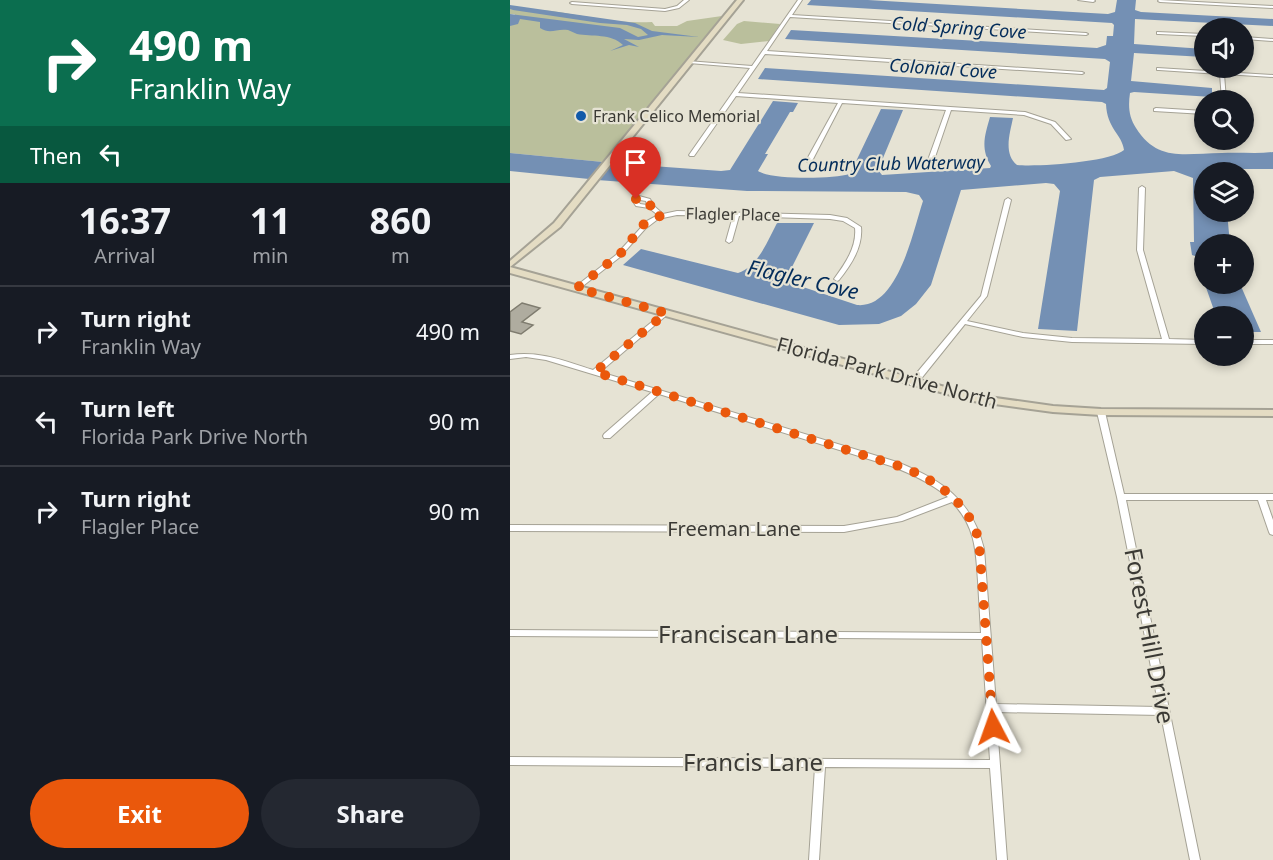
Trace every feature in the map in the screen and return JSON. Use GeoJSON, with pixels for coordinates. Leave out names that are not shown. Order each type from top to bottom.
{"type":"FeatureCollection","features":[{"type":"Feature","properties":{"kind":"street"},"geometry":{"type":"LineString","coordinates":[[572,3],[665,9],[678,7],[687,0]]}},
{"type":"Feature","properties":{"kind":"street"},"geometry":{"type":"LineString","coordinates":[[510,265],[549,233],[740,0]]}},
{"type":"Feature","properties":{"kind":"street"},"geometry":{"type":"LineString","coordinates":[[692,155],[800,0]]}},
{"type":"Feature","properties":{"kind":"street"},"geometry":{"type":"LineString","coordinates":[[1080,0],[1093,1]]}},
{"type":"Feature","properties":{"kind":"street"},"geometry":{"type":"LineString","coordinates":[[1160,1],[1273,7]]}},
{"type":"Feature","properties":{"kind":"street"},"geometry":{"type":"LineString","coordinates":[[788,16],[1086,34]]}},
{"type":"Feature","properties":{"kind":"street"},"geometry":{"type":"LineString","coordinates":[[1159,33],[1194,35]]}},
{"type":"Feature","properties":{"kind":"street"},"geometry":{"type":"LineString","coordinates":[[1254,39],[1273,40]]}},
{"type":"Feature","properties":{"kind":"street"},"geometry":{"type":"LineString","coordinates":[[763,52],[1082,73]]}},
{"type":"Feature","properties":{"kind":"street"},"geometry":{"type":"LineString","coordinates":[[689,62],[753,67]]}},
{"type":"Feature","properties":{"kind":"street"},"geometry":{"type":"LineString","coordinates":[[1159,69],[1194,71]]}},
{"type":"Feature","properties":{"kind":"street"},"geometry":{"type":"LineString","coordinates":[[1254,75],[1273,76]]}},
{"type":"Feature","properties":{"kind":"street"},"geometry":{"type":"LineString","coordinates":[[735,94],[1034,116],[1053,123],[1068,139]]}},
{"type":"Feature","properties":{"kind":"street"},"geometry":{"type":"LineString","coordinates":[[809,161],[841,101]]}},
{"type":"Feature","properties":{"kind":"street"},"geometry":{"type":"LineString","coordinates":[[931,160],[949,108]]}},
{"type":"Feature","properties":{"kind":"street"},"geometry":{"type":"LineString","coordinates":[[1156,110],[1194,112]]}},
{"type":"Feature","properties":{"kind":"street"},"geometry":{"type":"LineString","coordinates":[[1142,188],[1140,250],[1166,342]]}},
{"type":"Feature","properties":{"kind":"street"},"geometry":{"type":"LineString","coordinates":[[913,383],[965,322],[986,292],[1008,200]]}},
{"type":"Feature","properties":{"kind":"street"},"geometry":{"type":"LineString","coordinates":[[651,207],[662,215]]}},
{"type":"Feature","properties":{"kind":"street","name":"Flagler Place"},"geometry":{"type":"LineString","coordinates":[[577,288],[621,253],[644,224],[662,215],[677,213],[830,217],[854,223],[858,227],[859,235],[845,268],[837,279]]}},
{"type":"Feature","properties":{"kind":"street"},"geometry":{"type":"LineString","coordinates":[[729,241],[736,214]]}},
{"type":"Feature","properties":{"kind":"street","name":"Florida Park Drive North"},"geometry":{"type":"LineString","coordinates":[[510,270],[973,398],[1017,405],[1101,412],[1273,413]]}},
{"type":"Feature","properties":{"kind":"street"},"geometry":{"type":"LineString","coordinates":[[595,372],[666,313]]}},
{"type":"Feature","properties":{"kind":"street"},"geometry":{"type":"LineString","coordinates":[[965,322],[1058,339],[1194,342]]}},
{"type":"Feature","properties":{"kind":"street"},"geometry":{"type":"LineString","coordinates":[[1254,342],[1273,342]]}},
{"type":"Feature","properties":{"kind":"street"},"geometry":{"type":"LineString","coordinates":[[510,357],[526,355],[542,357],[902,467],[930,480],[954,498],[967,513],[978,534],[1002,860]]}},
{"type":"Feature","properties":{"kind":"street"},"geometry":{"type":"LineString","coordinates":[[607,436],[657,392]]}},
{"type":"Feature","properties":{"kind":"street","name":"Forest Hill Drive"},"geometry":{"type":"LineString","coordinates":[[1101,412],[1121,497],[1195,860]]}},
{"type":"Feature","properties":{"kind":"street"},"geometry":{"type":"LineString","coordinates":[[1121,497],[1273,497]]}},
{"type":"Feature","properties":{"kind":"street"},"geometry":{"type":"LineString","coordinates":[[1261,497],[1273,532]]}},
{"type":"Feature","properties":{"kind":"street","name":"Freeman Lane"},"geometry":{"type":"LineString","coordinates":[[510,528],[844,529],[899,519],[954,498]]}},
{"type":"Feature","properties":{"kind":"street","name":"Franciscan Lane"},"geometry":{"type":"LineString","coordinates":[[510,633],[987,636]]}},
{"type":"Feature","properties":{"kind":"street"},"geometry":{"type":"LineString","coordinates":[[992,708],[1163,711]]}},
{"type":"Feature","properties":{"kind":"street","name":"Francis Lane"},"geometry":{"type":"LineString","coordinates":[[510,761],[996,764]]}},
{"type":"Feature","properties":{"kind":"street"},"geometry":{"type":"LineString","coordinates":[[814,860],[820,763]]}},
{"type":"Feature","properties":{"kind":"green space"},"geometry":{"type":"Polygon","coordinates":[[[510,9],[552,11],[614,21],[652,22],[655,26],[677,26],[687,21],[722,16],[603,162],[510,153],[510,22],[515,14],[510,14],[510,9]]]}},
{"type":"Feature","properties":{"kind":"green space"},"geometry":{"type":"Polygon","coordinates":[[[744,21],[780,24],[769,41],[741,44],[723,40],[737,24],[744,21]]]}},
{"type":"Feature","properties":{"kind":"water"},"geometry":{"type":"Polygon","coordinates":[[[811,0],[868,0],[1108,14],[1115,12],[1117,0],[1136,0],[1135,10],[1141,12],[1273,19],[1273,26],[1254,25],[1254,18],[1194,18],[1194,22],[1135,19],[1134,44],[1194,48],[1194,56],[1134,53],[1131,81],[1212,88],[1212,90],[1194,90],[1194,96],[1134,92],[1130,93],[1129,103],[1130,116],[1136,128],[1154,147],[1174,154],[1273,152],[1273,169],[1254,169],[1254,162],[1194,162],[1194,222],[1228,222],[1229,234],[1194,234],[1194,242],[1193,178],[1174,171],[1100,177],[1094,180],[1077,331],[1038,329],[1060,191],[1054,184],[961,190],[931,285],[916,304],[901,316],[879,324],[839,325],[623,265],[641,249],[738,273],[757,259],[777,223],[814,223],[785,281],[857,305],[871,303],[883,295],[902,266],[909,248],[923,201],[919,195],[906,192],[747,191],[597,180],[611,163],[730,170],[773,101],[798,103],[793,112],[790,112],[765,154],[768,154],[758,171],[776,176],[817,178],[850,174],[881,109],[903,110],[878,170],[882,175],[990,168],[985,142],[990,117],[1013,118],[1009,149],[1017,165],[1090,161],[1124,150],[1109,119],[1106,104],[1102,102],[758,79],[765,68],[1104,90],[1107,88],[1110,62],[1105,59],[785,39],[791,30],[1097,48],[1106,45],[1107,36],[1113,36],[1114,25],[1112,23],[807,5],[811,0]]]}},
{"type":"Feature","properties":{"kind":"water"},"geometry":{"type":"Polygon","coordinates":[[[510,5],[635,23],[652,31],[699,37],[662,35],[639,40],[624,39],[639,47],[629,45],[610,51],[623,45],[607,37],[577,34],[568,30],[547,31],[540,28],[540,22],[520,19],[518,24],[510,26],[510,14],[620,28],[638,37],[648,35],[641,29],[627,25],[513,10],[510,9],[510,5]]]}},
{"type":"Feature","properties":{"kind":"water"},"geometry":{"type":"Polygon","coordinates":[[[510,153],[603,162],[589,179],[510,171],[510,153]]]}},
{"type":"Feature","properties":{"kind":"water"},"geometry":{"type":"Polygon","coordinates":[[[1190,242],[1194,242],[1194,256],[1192,255],[1190,242]]]}},
{"type":"Feature","properties":{"kind":"water"},"geometry":{"type":"Polygon","coordinates":[[[1208,294],[1244,294],[1250,306],[1213,306],[1208,294]]]}},
{"type":"Feature","properties":{"kind":"water"},"geometry":{"type":"Polygon","coordinates":[[[1254,316],[1261,332],[1254,332],[1254,316]]]}},
{"type":"Feature","properties":{"kind":"building"},"geometry":{"type":"Polygon","coordinates":[[[522,303],[540,308],[522,322],[533,325],[521,334],[510,331],[510,312],[522,303]]]}},
{"type":"Feature","properties":{"kind":"place","name":"Frank Celico Memorial"},"geometry":{"type":"Point","coordinates":[581,116]}},
{"type":"Feature","properties":{"kind":"route"},"geometry":{"type":"LineString","coordinates":[[636,199],[648,200],[651,207],[662,215],[644,224],[621,253],[577,288],[666,313],[595,372],[902,467],[930,480],[954,498],[967,513],[978,534],[993,727]]}},
{"type":"Feature","properties":{"kind":"water label","name":"Cold Spring Cove"},"geometry":{"type":"Point","coordinates":[959,28]}},
{"type":"Feature","properties":{"kind":"water label","name":"Colonial Cove"},"geometry":{"type":"Point","coordinates":[943,69]}},
{"type":"Feature","properties":{"kind":"water label","name":"Country Club Waterway"},"geometry":{"type":"Point","coordinates":[891,164]}},
{"type":"Feature","properties":{"kind":"water label","name":"Flagler Cove"},"geometry":{"type":"Point","coordinates":[803,280]}}]}
